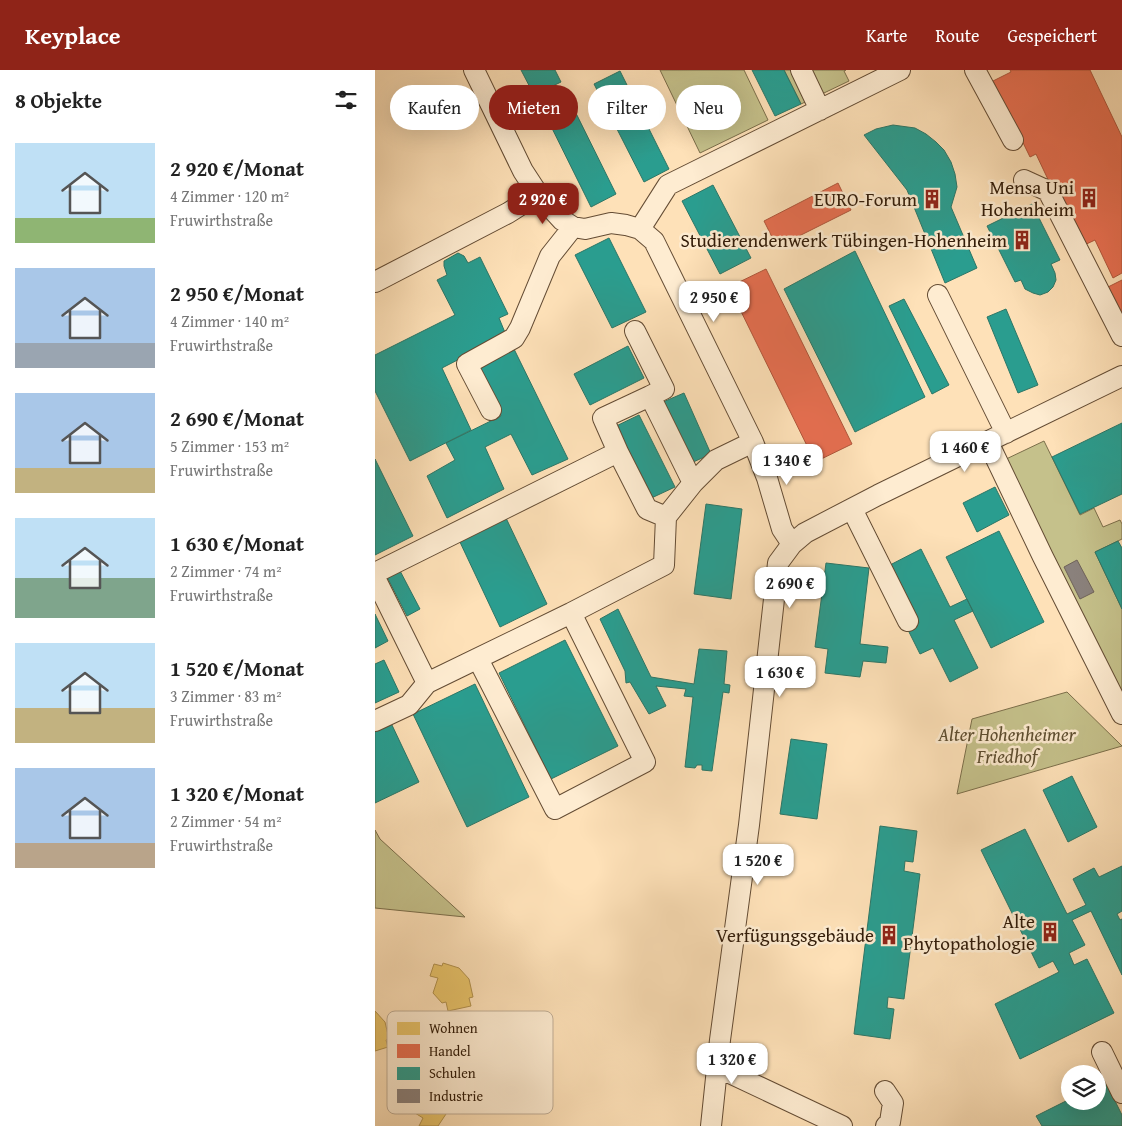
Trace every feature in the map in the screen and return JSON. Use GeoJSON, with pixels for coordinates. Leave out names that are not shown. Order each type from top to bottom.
{"type":"FeatureCollection","features":[{"type":"Feature","properties":{"kind":"street"},"geometry":{"type":"LineString","coordinates":[[474,70],[523,171],[538,194],[563,220],[573,226],[585,229],[611,223],[626,225],[640,229],[654,241],[753,442],[767,478],[782,529],[792,544]]}},
{"type":"Feature","properties":{"kind":"street"},"geometry":{"type":"LineString","coordinates":[[801,70],[821,110]]}},
{"type":"Feature","properties":{"kind":"street"},"geometry":{"type":"LineString","coordinates":[[640,229],[668,185],[900,70]]}},
{"type":"Feature","properties":{"kind":"street"},"geometry":{"type":"LineString","coordinates":[[975,70],[1013,140]]}},
{"type":"Feature","properties":{"kind":"street"},"geometry":{"type":"LineString","coordinates":[[1024,180],[1048,191],[1122,336]]}},
{"type":"Feature","properties":{"kind":"street"},"geometry":{"type":"LineString","coordinates":[[375,282],[491,222],[538,194]]}},
{"type":"Feature","properties":{"kind":"street"},"geometry":{"type":"LineString","coordinates":[[491,410],[467,364],[514,338],[550,256],[573,226]]}},
{"type":"Feature","properties":{"kind":"street"},"geometry":{"type":"LineString","coordinates":[[938,295],[997,438],[1043,557],[1122,714]]}},
{"type":"Feature","properties":{"kind":"street"},"geometry":{"type":"LineString","coordinates":[[635,331],[664,389],[603,418],[647,510],[666,517]]}},
{"type":"Feature","properties":{"kind":"street"},"geometry":{"type":"LineString","coordinates":[[711,1126],[721,1031],[749,825],[778,563],[792,544],[805,533],[852,508],[1122,376]]}},
{"type":"Feature","properties":{"kind":"street"},"geometry":{"type":"LineString","coordinates":[[650,396],[693,483]]}},
{"type":"Feature","properties":{"kind":"street"},"geometry":{"type":"LineString","coordinates":[[375,721],[409,705],[427,683],[571,613],[664,565],[666,517],[693,483],[716,460],[753,442]]}},
{"type":"Feature","properties":{"kind":"street"},"geometry":{"type":"LineString","coordinates":[[375,573],[618,452]]}},
{"type":"Feature","properties":{"kind":"street"},"geometry":{"type":"LineString","coordinates":[[852,508],[908,621]]}},
{"type":"Feature","properties":{"kind":"street"},"geometry":{"type":"LineString","coordinates":[[375,578],[427,683]]}},
{"type":"Feature","properties":{"kind":"street"},"geometry":{"type":"LineString","coordinates":[[478,659],[555,809],[645,762],[571,613]]}},
{"type":"Feature","properties":{"kind":"street"},"geometry":{"type":"LineString","coordinates":[[1101,1052],[1122,1093]]}},
{"type":"Feature","properties":{"kind":"street"},"geometry":{"type":"LineString","coordinates":[[717,1067],[842,1126]]}},
{"type":"Feature","properties":{"kind":"street"},"geometry":{"type":"LineString","coordinates":[[885,1091],[893,1103],[890,1122],[886,1126]]}},
{"type":"Feature","properties":{"kind":"green space"},"geometry":{"type":"Polygon","coordinates":[[[660,70],[744,70],[768,120],[700,153],[689,130],[741,130],[741,85],[676,85],[676,103],[660,70]]]}},
{"type":"Feature","properties":{"kind":"green space"},"geometry":{"type":"Polygon","coordinates":[[[784,70],[846,70],[844,71],[849,81],[801,104],[784,70]]]}},
{"type":"Feature","properties":{"kind":"green space"},"geometry":{"type":"Polygon","coordinates":[[[1044,441],[1080,515],[1094,508],[1103,527],[1120,520],[1122,524],[1122,539],[1095,552],[1122,609],[1122,708],[1002,461],[1044,441]]]}},
{"type":"Feature","properties":{"kind":"green space","name":"Alter Hohenheimer Friedhof"},"geometry":{"type":"Polygon","coordinates":[[[1067,692],[1122,746],[957,794],[972,719],[1067,692]]]}},
{"type":"Feature","properties":{"kind":"green space"},"geometry":{"type":"Polygon","coordinates":[[[375,830],[380,839],[465,917],[375,908],[375,830]]]}},
{"type":"Feature","properties":{"kind":"building: Wohnen"},"geometry":{"type":"Polygon","coordinates":[[[443,963],[459,968],[469,979],[473,997],[469,998],[471,1006],[448,1011],[446,1002],[442,1003],[433,993],[438,978],[430,976],[434,964],[442,966],[443,963]]]}},
{"type":"Feature","properties":{"kind":"building: Wohnen"},"geometry":{"type":"Polygon","coordinates":[[[375,1011],[385,1022],[387,1047],[375,1051],[375,1011]]]}},
{"type":"Feature","properties":{"kind":"building: Wohnen"},"geometry":{"type":"Polygon","coordinates":[[[417,1114],[446,1114],[438,1126],[419,1126],[423,1118],[417,1114]]]}},
{"type":"Feature","properties":{"kind":"building: Handel","name":"Mensa Uni Hohenheim"},"geometry":{"type":"Polygon","coordinates":[[[1010,70],[1090,70],[1122,137],[1122,273],[1113,278],[1095,240],[1080,247],[1036,154],[1030,157],[993,81],[1011,72],[1010,70]]]}},
{"type":"Feature","properties":{"kind":"building: Handel"},"geometry":{"type":"Polygon","coordinates":[[[838,183],[851,210],[777,247],[764,221],[838,183]]]}},
{"type":"Feature","properties":{"kind":"building: Handel"},"geometry":{"type":"Polygon","coordinates":[[[766,269],[852,444],[815,462],[729,287],[766,269]]]}},
{"type":"Feature","properties":{"kind":"building: Handel"},"geometry":{"type":"Polygon","coordinates":[[[1122,280],[1122,331],[1102,290],[1122,280]]]}},
{"type":"Feature","properties":{"kind":"building: Schulen"},"geometry":{"type":"Polygon","coordinates":[[[521,70],[555,70],[561,82],[555,85],[529,85],[521,70]]]}},
{"type":"Feature","properties":{"kind":"building: Schulen"},"geometry":{"type":"Polygon","coordinates":[[[752,70],[784,70],[801,104],[775,116],[752,70]]]}},
{"type":"Feature","properties":{"kind":"building: Schulen"},"geometry":{"type":"Polygon","coordinates":[[[620,71],[627,85],[595,85],[620,71]]]}},
{"type":"Feature","properties":{"kind":"building: Schulen"},"geometry":{"type":"Polygon","coordinates":[[[578,117],[616,194],[591,207],[553,130],[578,130],[578,117]]]}},
{"type":"Feature","properties":{"kind":"building: Schulen","name":"EURO-Forum"},"geometry":{"type":"Polygon","coordinates":[[[893,125],[915,128],[926,134],[944,150],[955,174],[957,187],[951,207],[977,268],[945,283],[907,190],[864,135],[876,129],[893,125]]]}},
{"type":"Feature","properties":{"kind":"building: Schulen"},"geometry":{"type":"Polygon","coordinates":[[[617,130],[650,130],[669,169],[644,182],[617,130]]]}},
{"type":"Feature","properties":{"kind":"building: Schulen"},"geometry":{"type":"Polygon","coordinates":[[[713,185],[751,258],[720,274],[682,201],[713,185]]]}},
{"type":"Feature","properties":{"kind":"building: Schulen","name":"Studierendenwerk Tübingen-Hohenheim"},"geometry":{"type":"Polygon","coordinates":[[[1032,204],[1060,260],[1051,264],[1056,280],[1053,287],[1048,292],[1040,295],[1025,289],[1021,280],[1015,282],[987,226],[1032,204]]]}},
{"type":"Feature","properties":{"kind":"building: Schulen"},"geometry":{"type":"Polygon","coordinates":[[[609,238],[646,312],[612,328],[575,255],[609,238]]]}},
{"type":"Feature","properties":{"kind":"building: Schulen"},"geometry":{"type":"Polygon","coordinates":[[[855,251],[925,397],[855,432],[784,289],[855,251]]]}},
{"type":"Feature","properties":{"kind":"building: Schulen"},"geometry":{"type":"Polygon","coordinates":[[[458,253],[464,256],[468,263],[480,257],[508,314],[499,318],[506,335],[442,368],[471,430],[410,461],[375,391],[375,355],[455,315],[437,280],[447,275],[444,261],[458,253]]]}},
{"type":"Feature","properties":{"kind":"building: Schulen"},"geometry":{"type":"Polygon","coordinates":[[[904,299],[949,385],[932,394],[889,306],[904,299]]]}},
{"type":"Feature","properties":{"kind":"building: Schulen"},"geometry":{"type":"Polygon","coordinates":[[[1006,309],[1038,385],[1018,393],[987,317],[1006,309]]]}},
{"type":"Feature","properties":{"kind":"building: Schulen"},"geometry":{"type":"Polygon","coordinates":[[[628,346],[644,378],[590,405],[574,374],[628,346]]]}},
{"type":"Feature","properties":{"kind":"building: Schulen"},"geometry":{"type":"Polygon","coordinates":[[[514,349],[568,459],[532,475],[511,434],[485,447],[504,489],[447,518],[427,476],[455,460],[446,443],[501,416],[478,366],[514,349]]]}},
{"type":"Feature","properties":{"kind":"building: Schulen"},"geometry":{"type":"Polygon","coordinates":[[[684,393],[711,454],[691,463],[663,402],[684,393]]]}},
{"type":"Feature","properties":{"kind":"building: Schulen"},"geometry":{"type":"Polygon","coordinates":[[[639,415],[675,487],[645,501],[610,429],[639,415]]]}},
{"type":"Feature","properties":{"kind":"building: Schulen"},"geometry":{"type":"Polygon","coordinates":[[[1122,423],[1122,494],[1080,514],[1052,457],[1122,423]]]}},
{"type":"Feature","properties":{"kind":"building: Schulen"},"geometry":{"type":"Polygon","coordinates":[[[375,459],[413,536],[375,555],[375,459]]]}},
{"type":"Feature","properties":{"kind":"building: Schulen"},"geometry":{"type":"Polygon","coordinates":[[[995,487],[1009,515],[977,532],[963,503],[995,487]]]}},
{"type":"Feature","properties":{"kind":"building: Schulen"},"geometry":{"type":"Polygon","coordinates":[[[706,504],[742,509],[731,599],[694,594],[706,504]]]}},
{"type":"Feature","properties":{"kind":"building: Schulen"},"geometry":{"type":"Polygon","coordinates":[[[506,518],[547,604],[500,627],[459,540],[506,518]]]}},
{"type":"Feature","properties":{"kind":"building: Schulen"},"geometry":{"type":"Polygon","coordinates":[[[999,531],[1044,622],[991,648],[946,557],[999,531]]]}},
{"type":"Feature","properties":{"kind":"building: Schulen"},"geometry":{"type":"Polygon","coordinates":[[[1118,541],[1122,548],[1122,609],[1095,552],[1118,541]]]}},
{"type":"Feature","properties":{"kind":"building: Schulen"},"geometry":{"type":"Polygon","coordinates":[[[921,549],[950,607],[967,599],[973,611],[954,620],[978,668],[950,682],[933,648],[920,654],[907,628],[919,623],[890,565],[921,549]]]}},
{"type":"Feature","properties":{"kind":"building: Schulen"},"geometry":{"type":"Polygon","coordinates":[[[826,563],[869,568],[860,644],[888,647],[886,663],[863,661],[860,677],[825,673],[828,649],[815,647],[826,563]]]}},
{"type":"Feature","properties":{"kind":"building: Schulen"},"geometry":{"type":"Polygon","coordinates":[[[398,567],[420,609],[407,616],[385,573],[398,567]]]}},
{"type":"Feature","properties":{"kind":"building: Schulen"},"geometry":{"type":"Polygon","coordinates":[[[618,609],[651,677],[694,684],[699,649],[727,651],[724,684],[730,685],[729,693],[723,692],[712,771],[702,770],[702,765],[697,765],[695,768],[685,767],[693,697],[684,696],[686,689],[656,686],[666,706],[649,714],[630,682],[626,683],[625,671],[600,619],[618,609]]]}},
{"type":"Feature","properties":{"kind":"building: Schulen"},"geometry":{"type":"Polygon","coordinates":[[[375,614],[388,641],[375,648],[375,614]]]}},
{"type":"Feature","properties":{"kind":"building: Schulen"},"geometry":{"type":"Polygon","coordinates":[[[565,640],[618,746],[551,779],[499,673],[565,640]]]}},
{"type":"Feature","properties":{"kind":"building: Schulen"},"geometry":{"type":"Polygon","coordinates":[[[384,660],[399,692],[375,703],[375,664],[384,660]]]}},
{"type":"Feature","properties":{"kind":"building: Schulen"},"geometry":{"type":"Polygon","coordinates":[[[475,684],[529,797],[467,827],[413,714],[475,684]]]}},
{"type":"Feature","properties":{"kind":"building: Schulen"},"geometry":{"type":"Polygon","coordinates":[[[391,723],[419,782],[375,803],[375,730],[391,723]]]}},
{"type":"Feature","properties":{"kind":"building: Schulen"},"geometry":{"type":"Polygon","coordinates":[[[791,739],[827,744],[817,819],[780,814],[791,739]]]}},
{"type":"Feature","properties":{"kind":"building: Schulen"},"geometry":{"type":"Polygon","coordinates":[[[1072,776],[1097,827],[1068,842],[1043,790],[1072,776]]]}},
{"type":"Feature","properties":{"kind":"building: Schulen","name":"Verfügungsgebäude"},"geometry":{"type":"Polygon","coordinates":[[[880,826],[917,831],[913,862],[905,861],[904,871],[920,874],[904,999],[888,997],[887,1008],[894,1009],[890,1039],[854,1034],[880,826]]]}},
{"type":"Feature","properties":{"kind":"building: Schulen","name":"Alte Phytopathologie"},"geometry":{"type":"Polygon","coordinates":[[[1025,829],[1067,914],[1086,905],[1073,879],[1094,868],[1099,877],[1122,866],[1122,911],[1117,914],[1120,920],[1122,919],[1122,975],[1091,911],[1072,920],[1085,945],[1069,953],[1074,965],[1087,959],[1114,1013],[1020,1059],[995,1004],[1059,972],[1053,961],[1039,968],[981,850],[1025,829]]]}},
{"type":"Feature","properties":{"kind":"building: Schulen"},"geometry":{"type":"Polygon","coordinates":[[[1106,1083],[1122,1115],[1122,1126],[1042,1126],[1036,1116],[1061,1104],[1061,1110],[1106,1110],[1106,1083]]]}},
{"type":"Feature","properties":{"kind":"building: Industrie"},"geometry":{"type":"Polygon","coordinates":[[[1077,560],[1094,592],[1080,599],[1064,567],[1077,560]]]}},
{"type":"Feature","properties":{"kind":"place","name":"Mensa Uni Hohenheim"},"geometry":{"type":"Point","coordinates":[1089,198]}},
{"type":"Feature","properties":{"kind":"place","name":"EURO-Forum"},"geometry":{"type":"Point","coordinates":[932,199]}},
{"type":"Feature","properties":{"kind":"place","name":"Studierendenwerk Tübingen-Hohenheim"},"geometry":{"type":"Point","coordinates":[1022,240]}},
{"type":"Feature","properties":{"kind":"place","name":"Alte Phytopathologie"},"geometry":{"type":"Point","coordinates":[1050,932]}},
{"type":"Feature","properties":{"kind":"place","name":"Verfügungsgebäude"},"geometry":{"type":"Point","coordinates":[889,935]}}]}
